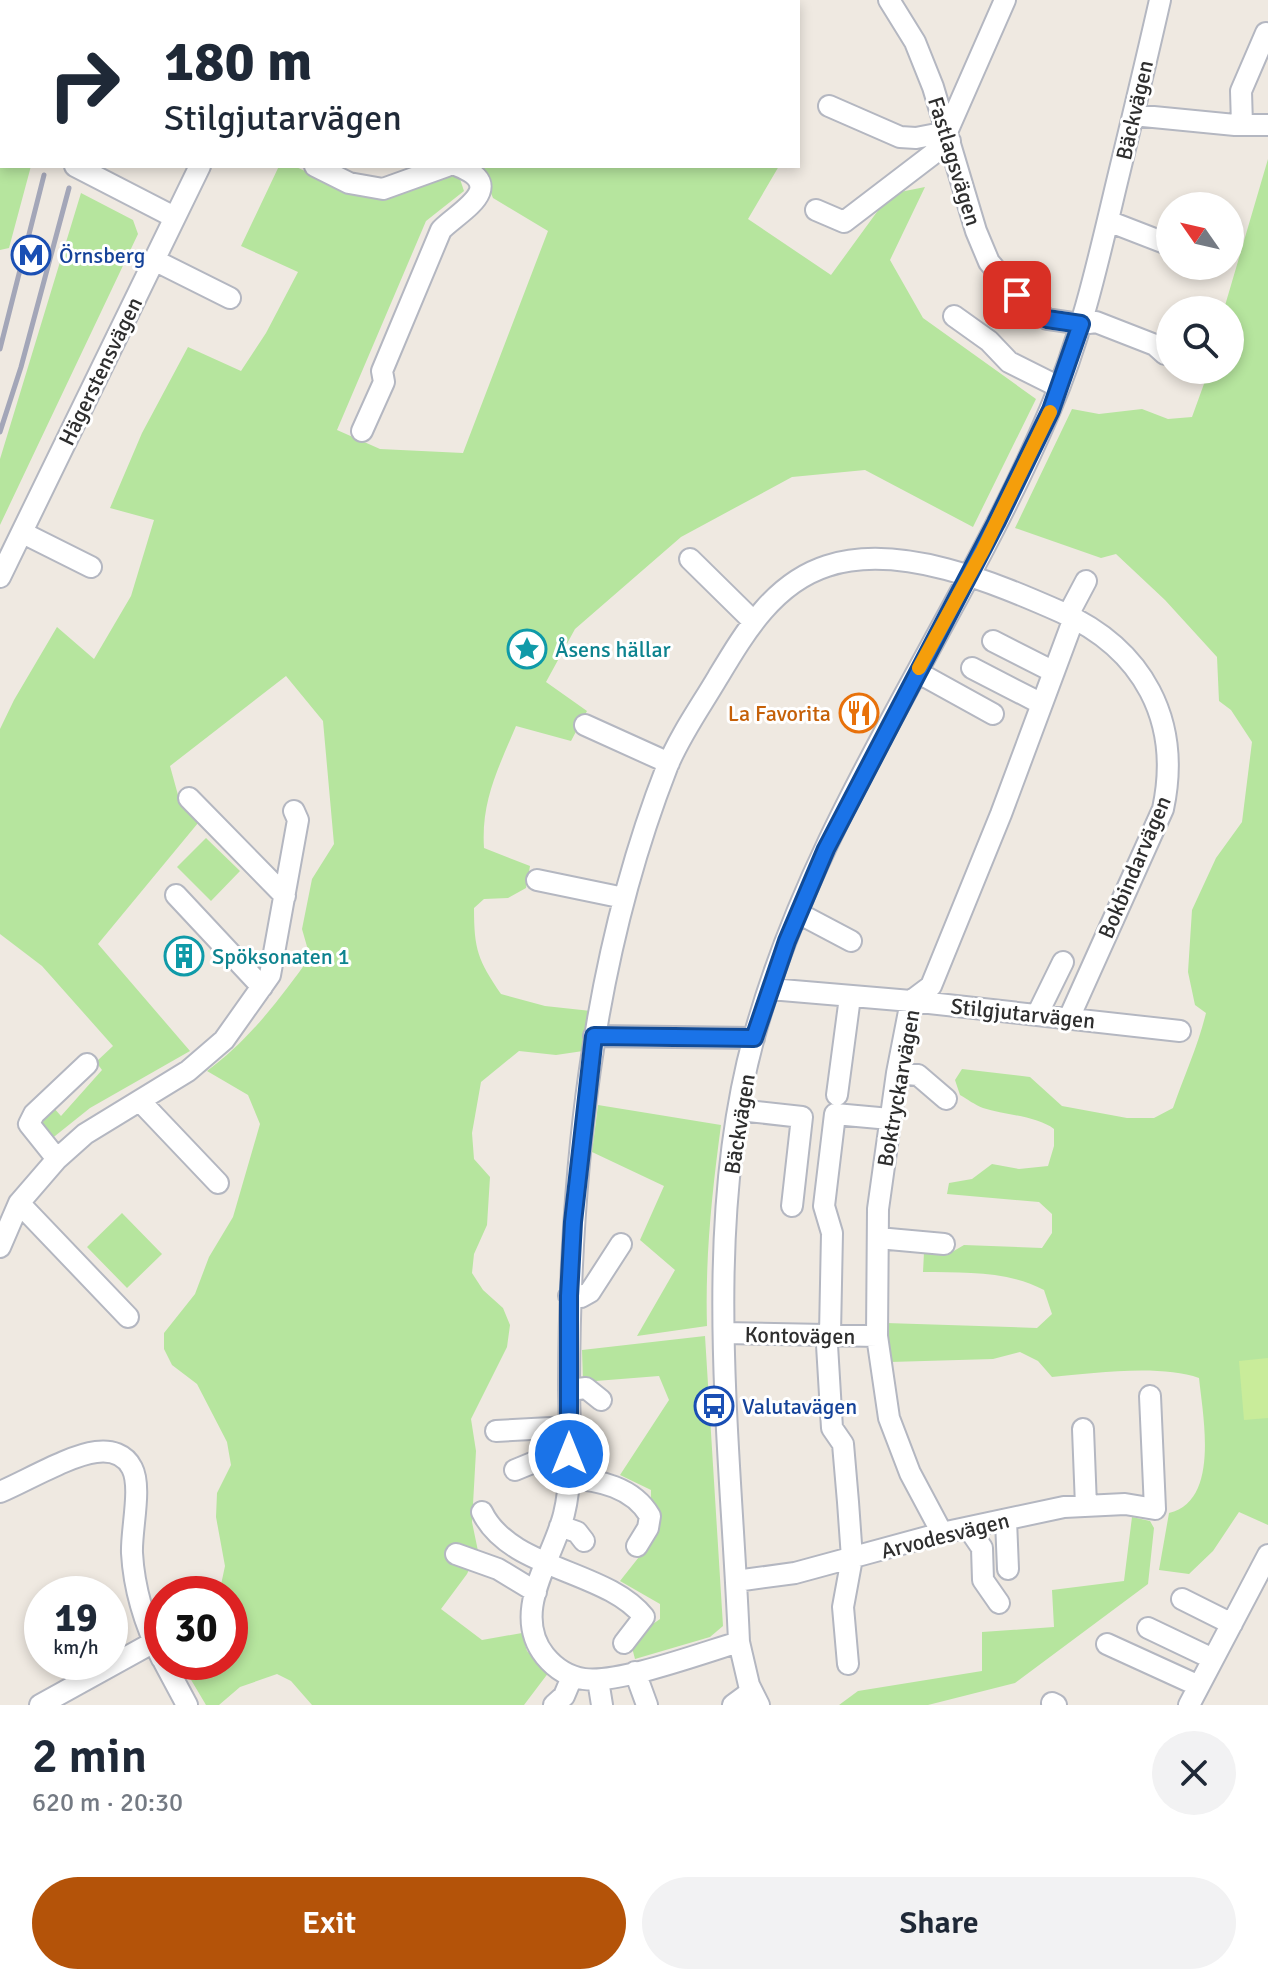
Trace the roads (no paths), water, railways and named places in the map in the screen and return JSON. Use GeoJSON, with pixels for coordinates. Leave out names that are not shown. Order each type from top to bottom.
{"type":"FeatureCollection","features":[{"type":"Feature","properties":{"kind":"street","name":"Fastlagsvägen"},"geometry":{"type":"LineString","coordinates":[[889,0],[915,42],[933,87],[976,231],[989,262],[1017,295],[1047,319],[1081,324]]}},
{"type":"Feature","properties":{"kind":"street"},"geometry":{"type":"LineString","coordinates":[[816,210],[844,222],[948,137],[1005,0]]}},
{"type":"Feature","properties":{"kind":"street","name":"Bäckvägen"},"geometry":{"type":"LineString","coordinates":[[756,1698],[739,1642],[724,1333],[725,1245],[732,1161],[754,1038],[798,913],[832,837],[970,575],[1051,410],[1081,324],[1160,0]]}},
{"type":"Feature","properties":{"kind":"street"},"geometry":{"type":"LineString","coordinates":[[1242,125],[1241,91],[1266,33]]}},
{"type":"Feature","properties":{"kind":"street"},"geometry":{"type":"LineString","coordinates":[[829,106],[900,137],[948,137]]}},
{"type":"Feature","properties":{"kind":"street"},"geometry":{"type":"LineString","coordinates":[[1133,115],[1268,125]]}},
{"type":"Feature","properties":{"kind":"street"},"geometry":{"type":"LineString","coordinates":[[82,168],[174,217]]}},
{"type":"Feature","properties":{"kind":"street","name":"Hägerstensvägen"},"geometry":{"type":"LineString","coordinates":[[0,577],[199,168]]}},
{"type":"Feature","properties":{"kind":"street"},"geometry":{"type":"LineString","coordinates":[[319,168],[349,183],[383,189],[441,168]]}},
{"type":"Feature","properties":{"kind":"street"},"geometry":{"type":"LineString","coordinates":[[362,431],[384,382],[382,371],[441,230],[450,220],[475,204],[480,193],[474,175],[462,168]]}},
{"type":"Feature","properties":{"kind":"street"},"geometry":{"type":"LineString","coordinates":[[1108,221],[1156,240]]}},
{"type":"Feature","properties":{"kind":"street"},"geometry":{"type":"LineString","coordinates":[[154,260],[230,298]]}},
{"type":"Feature","properties":{"kind":"street"},"geometry":{"type":"LineString","coordinates":[[954,316],[989,341],[1009,362],[1059,387]]}},
{"type":"Feature","properties":{"kind":"street"},"geometry":{"type":"LineString","coordinates":[[1081,324],[1096,322],[1156,346]]}},
{"type":"Feature","properties":{"kind":"street"},"geometry":{"type":"LineString","coordinates":[[23,533],[91,567]]}},
{"type":"Feature","properties":{"kind":"street"},"geometry":{"type":"LineString","coordinates":[[690,559],[753,621]]}},
{"type":"Feature","properties":{"kind":"street","name":"Bokbindarvägen"},"geometry":{"type":"LineString","coordinates":[[572,1677],[545,1655],[531,1626],[536,1592],[560,1526],[568,1478],[569,1296],[573,1222],[594,1036],[624,898],[669,763],[753,621],[786,587],[804,575],[829,565],[863,559],[900,561],[970,575],[1071,617],[1120,650],[1143,676],[1160,711],[1168,745],[1163,809],[1069,1018]]}},
{"type":"Feature","properties":{"kind":"street","name":"Boktryckarvägen"},"geometry":{"type":"LineString","coordinates":[[942,1533],[910,1473],[889,1418],[877,1336],[878,1209],[890,1119],[911,1001],[931,986],[1001,814],[1086,581]]}},
{"type":"Feature","properties":{"kind":"street"},"geometry":{"type":"LineString","coordinates":[[993,641],[1054,672]]}},
{"type":"Feature","properties":{"kind":"street"},"geometry":{"type":"LineString","coordinates":[[972,668],[1042,704]]}},
{"type":"Feature","properties":{"kind":"street"},"geometry":{"type":"LineString","coordinates":[[917,672],[993,714]]}},
{"type":"Feature","properties":{"kind":"street"},"geometry":{"type":"LineString","coordinates":[[585,725],[669,763]]}},
{"type":"Feature","properties":{"kind":"street"},"geometry":{"type":"LineString","coordinates":[[189,798],[285,896]]}},
{"type":"Feature","properties":{"kind":"street"},"geometry":{"type":"LineString","coordinates":[[0,1247],[19,1203],[57,1159],[85,1134],[188,1071],[224,1040],[266,981],[298,820],[294,811]]}},
{"type":"Feature","properties":{"kind":"street"},"geometry":{"type":"LineString","coordinates":[[537,880],[624,898]]}},
{"type":"Feature","properties":{"kind":"street"},"geometry":{"type":"LineString","coordinates":[[176,895],[266,981]]}},
{"type":"Feature","properties":{"kind":"street"},"geometry":{"type":"LineString","coordinates":[[798,913],[851,941]]}},
{"type":"Feature","properties":{"kind":"street"},"geometry":{"type":"LineString","coordinates":[[1037,1015],[1063,962]]}},
{"type":"Feature","properties":{"kind":"street","name":"Stilgjutarvägen"},"geometry":{"type":"LineString","coordinates":[[770,989],[911,1001],[1180,1031]]}},
{"type":"Feature","properties":{"kind":"street"},"geometry":{"type":"LineString","coordinates":[[837,1095],[850,997]]}},
{"type":"Feature","properties":{"kind":"street"},"geometry":{"type":"LineString","coordinates":[[594,1036],[754,1038]]}},
{"type":"Feature","properties":{"kind":"street"},"geometry":{"type":"LineString","coordinates":[[57,1159],[29,1124],[34,1114],[87,1064]]}},
{"type":"Feature","properties":{"kind":"street"},"geometry":{"type":"LineString","coordinates":[[897,1073],[918,1075],[946,1099]]}},
{"type":"Feature","properties":{"kind":"street"},"geometry":{"type":"LineString","coordinates":[[140,1101],[218,1183]]}},
{"type":"Feature","properties":{"kind":"street"},"geometry":{"type":"LineString","coordinates":[[739,1110],[802,1117],[792,1206]]}},
{"type":"Feature","properties":{"kind":"street"},"geometry":{"type":"LineString","coordinates":[[848,1664],[843,1607],[852,1558],[843,1444],[832,1428],[827,1345],[830,1334],[832,1233],[824,1206],[835,1114],[890,1119]]}},
{"type":"Feature","properties":{"kind":"street"},"geometry":{"type":"LineString","coordinates":[[19,1203],[128,1317]]}},
{"type":"Feature","properties":{"kind":"street"},"geometry":{"type":"LineString","coordinates":[[878,1238],[944,1244]]}},
{"type":"Feature","properties":{"kind":"street"},"geometry":{"type":"LineString","coordinates":[[569,1296],[581,1297],[590,1292],[621,1244]]}},
{"type":"Feature","properties":{"kind":"street","name":"Kontovägen"},"geometry":{"type":"LineString","coordinates":[[724,1333],[877,1336]]}},
{"type":"Feature","properties":{"kind":"street"},"geometry":{"type":"LineString","coordinates":[[569,1390],[586,1388],[601,1400]]}},
{"type":"Feature","properties":{"kind":"street","name":"Arvodesvägen"},"geometry":{"type":"LineString","coordinates":[[736,1581],[795,1573],[942,1533],[1064,1507],[1125,1504],[1155,1509],[1150,1396]]}},
{"type":"Feature","properties":{"kind":"street"},"geometry":{"type":"LineString","coordinates":[[496,1431],[569,1427]]}},
{"type":"Feature","properties":{"kind":"street"},"geometry":{"type":"LineString","coordinates":[[1083,1429],[1086,1506]]}},
{"type":"Feature","properties":{"kind":"street"},"geometry":{"type":"LineString","coordinates":[[0,1492],[85,1454],[109,1451],[119,1454],[131,1466],[135,1477],[132,1555],[144,1613]]}},
{"type":"Feature","properties":{"kind":"street"},"geometry":{"type":"LineString","coordinates":[[515,1470],[554,1454],[569,1454]]}},
{"type":"Feature","properties":{"kind":"street"},"geometry":{"type":"LineString","coordinates":[[568,1478],[599,1480],[642,1501],[650,1516],[648,1528],[637,1546]]}},
{"type":"Feature","properties":{"kind":"street"},"geometry":{"type":"LineString","coordinates":[[482,1512],[495,1532],[547,1564],[634,1604],[644,1617],[624,1643]]}},
{"type":"Feature","properties":{"kind":"street"},"geometry":{"type":"LineString","coordinates":[[1006,1520],[1008,1569]]}},
{"type":"Feature","properties":{"kind":"street"},"geometry":{"type":"LineString","coordinates":[[560,1526],[577,1532],[584,1541]]}},
{"type":"Feature","properties":{"kind":"street"},"geometry":{"type":"LineString","coordinates":[[969,1529],[982,1548],[983,1580],[999,1603]]}},
{"type":"Feature","properties":{"kind":"street"},"geometry":{"type":"LineString","coordinates":[[456,1554],[498,1569],[536,1592]]}},
{"type":"Feature","properties":{"kind":"street"},"geometry":{"type":"LineString","coordinates":[[1189,1705],[1268,1555]]}},
{"type":"Feature","properties":{"kind":"street"},"geometry":{"type":"LineString","coordinates":[[1182,1599],[1232,1624]]}},
{"type":"Feature","properties":{"kind":"street"},"geometry":{"type":"LineString","coordinates":[[1148,1628],[1213,1659]]}},
{"type":"Feature","properties":{"kind":"street"},"geometry":{"type":"LineString","coordinates":[[554,1705],[564,1696],[572,1677],[598,1680],[739,1642]]}},
{"type":"Feature","properties":{"kind":"street"},"geometry":{"type":"LineString","coordinates":[[1107,1644],[1199,1686]]}},
{"type":"Feature","properties":{"kind":"street"},"geometry":{"type":"LineString","coordinates":[[40,1705],[144,1661]]}},
{"type":"Feature","properties":{"kind":"street"},"geometry":{"type":"LineString","coordinates":[[635,1672],[647,1705]]}},
{"type":"Feature","properties":{"kind":"street"},"geometry":{"type":"LineString","coordinates":[[174,1680],[187,1705]]}},
{"type":"Feature","properties":{"kind":"street"},"geometry":{"type":"LineString","coordinates":[[598,1680],[602,1705]]}},
{"type":"Feature","properties":{"kind":"street"},"geometry":{"type":"LineString","coordinates":[[733,1705],[756,1698]]}},
{"type":"Feature","properties":{"kind":"railway"},"geometry":{"type":"LineString","coordinates":[[0,349],[44,175]]}},
{"type":"Feature","properties":{"kind":"railway"},"geometry":{"type":"LineString","coordinates":[[0,432],[21,367],[69,188]]}},
{"type":"Feature","properties":{"kind":"place","name":"Örnsberg"},"geometry":{"type":"Point","coordinates":[31,255]}},
{"type":"Feature","properties":{"kind":"place","name":"Åsens hällar"},"geometry":{"type":"Point","coordinates":[527,649]}},
{"type":"Feature","properties":{"kind":"place","name":"La Favorita"},"geometry":{"type":"Point","coordinates":[859,713]}},
{"type":"Feature","properties":{"kind":"place","name":"Spöksonaten 1"},"geometry":{"type":"Point","coordinates":[184,956]}},
{"type":"Feature","properties":{"kind":"place","name":"Valutavägen"},"geometry":{"type":"Point","coordinates":[714,1406]}}]}
